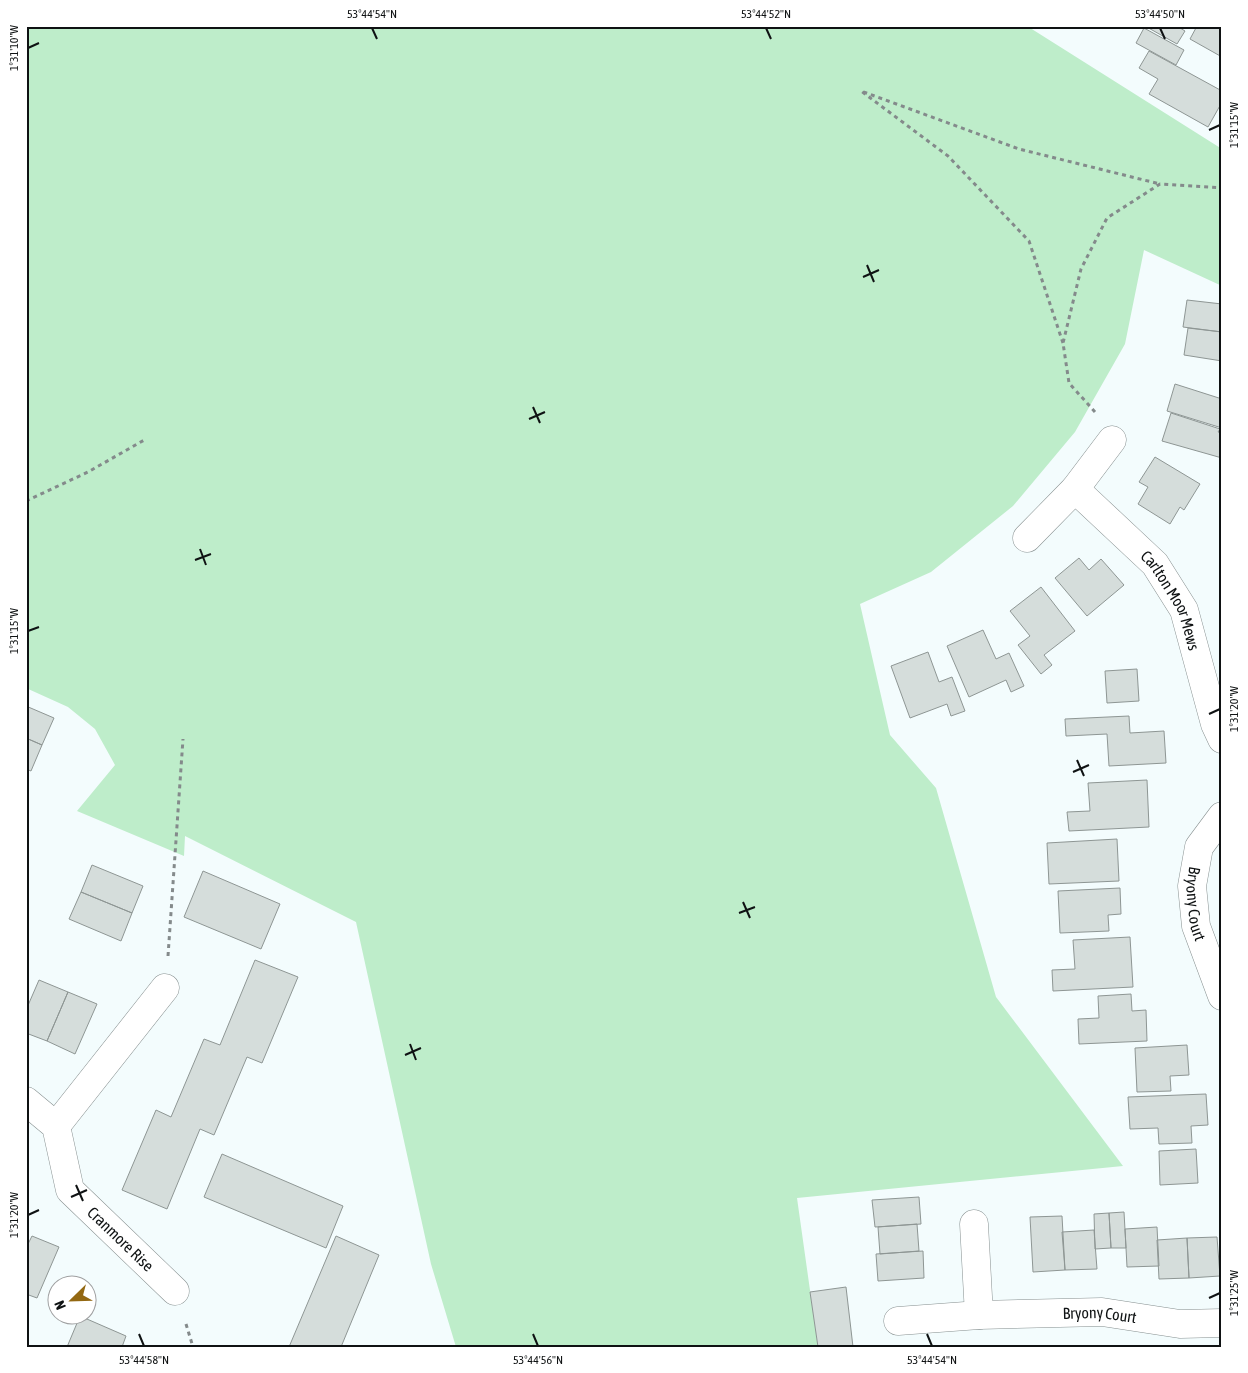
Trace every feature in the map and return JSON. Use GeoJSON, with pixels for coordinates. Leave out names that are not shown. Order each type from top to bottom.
{"type":"FeatureCollection","features":[{"type":"Feature","properties":{"kind":"street"},"geometry":{"type":"LineString","coordinates":[[1027,538],[1075,489],[1112,440]]}},
{"type":"Feature","properties":{"kind":"street","name":"Carlton Moor Mews"},"geometry":{"type":"LineString","coordinates":[[1075,489],[1155,564],[1184,610],[1215,724],[1222,739]]}},
{"type":"Feature","properties":{"kind":"street","name":"Bryony Court"},"geometry":{"type":"LineString","coordinates":[[1222,816],[1199,847],[1192,886],[1196,926],[1222,996]]}},
{"type":"Feature","properties":{"kind":"street"},"geometry":{"type":"LineString","coordinates":[[26,1101],[56,1126],[165,988]]}},
{"type":"Feature","properties":{"kind":"street","name":"Cranmore Rise"},"geometry":{"type":"LineString","coordinates":[[56,1126],[70,1190],[175,1291]]}},
{"type":"Feature","properties":{"kind":"street"},"geometry":{"type":"LineString","coordinates":[[974,1224],[979,1315]]}},
{"type":"Feature","properties":{"kind":"street","name":"Bryony Court"},"geometry":{"type":"LineString","coordinates":[[898,1321],[979,1315],[1102,1312],[1180,1324],[1222,1323]]}},
{"type":"Feature","properties":{"kind":"path"},"geometry":{"type":"LineString","coordinates":[[1112,440],[1094,411],[1069,383],[1063,343],[1029,241],[948,156],[862,92],[1019,149],[1160,184],[1222,188]]}},
{"type":"Feature","properties":{"kind":"path"},"geometry":{"type":"LineString","coordinates":[[1063,343],[1081,270],[1107,218],[1160,184]]}},
{"type":"Feature","properties":{"kind":"path"},"geometry":{"type":"LineString","coordinates":[[26,501],[88,472],[146,439]]}},
{"type":"Feature","properties":{"kind":"path"},"geometry":{"type":"LineString","coordinates":[[165,988],[183,739]]}},
{"type":"Feature","properties":{"kind":"green space"},"geometry":{"type":"Polygon","coordinates":[[[26,26],[1027,26],[1222,149],[1222,286],[1144,250],[1125,344],[1075,432],[1013,506],[931,572],[860,604],[890,735],[936,788],[996,997],[1123,1166],[797,1198],[818,1347],[456,1347],[431,1264],[356,922],[185,836],[184,856],[77,811],[115,765],[95,729],[68,707],[26,688],[26,26]]]}},
{"type":"Feature","properties":{"kind":"building"},"geometry":{"type":"Polygon","coordinates":[[[1145,26],[1177,26],[1185,31],[1177,44],[1145,26]]]}},
{"type":"Feature","properties":{"kind":"building"},"geometry":{"type":"Polygon","coordinates":[[[1197,26],[1222,26],[1222,57],[1190,39],[1197,26]]]}},
{"type":"Feature","properties":{"kind":"building"},"geometry":{"type":"Polygon","coordinates":[[[1144,28],[1184,50],[1176,65],[1136,43],[1144,28]]]}},
{"type":"Feature","properties":{"kind":"building"},"geometry":{"type":"Polygon","coordinates":[[[1149,51],[1222,91],[1222,102],[1208,127],[1149,94],[1158,79],[1139,68],[1149,51]]]}},
{"type":"Feature","properties":{"kind":"building"},"geometry":{"type":"Polygon","coordinates":[[[1187,300],[1222,304],[1222,332],[1183,327],[1187,300]]]}},
{"type":"Feature","properties":{"kind":"building"},"geometry":{"type":"Polygon","coordinates":[[[1188,328],[1222,332],[1222,361],[1184,355],[1188,328]]]}},
{"type":"Feature","properties":{"kind":"building"},"geometry":{"type":"Polygon","coordinates":[[[1175,384],[1222,399],[1222,428],[1167,411],[1175,384]]]}},
{"type":"Feature","properties":{"kind":"building"},"geometry":{"type":"Polygon","coordinates":[[[1171,413],[1220,429],[1218,432],[1222,433],[1222,458],[1162,441],[1171,413]]]}},
{"type":"Feature","properties":{"kind":"building"},"geometry":{"type":"Polygon","coordinates":[[[1155,457],[1200,484],[1184,510],[1180,507],[1170,524],[1138,504],[1148,487],[1139,482],[1155,457]]]}},
{"type":"Feature","properties":{"kind":"building"},"geometry":{"type":"Polygon","coordinates":[[[1079,558],[1089,570],[1101,559],[1124,585],[1087,616],[1055,578],[1079,558]]]}},
{"type":"Feature","properties":{"kind":"building"},"geometry":{"type":"Polygon","coordinates":[[[1041,587],[1075,631],[1044,655],[1052,665],[1041,674],[1018,645],[1030,636],[1010,611],[1041,587]]]}},
{"type":"Feature","properties":{"kind":"building"},"geometry":{"type":"Polygon","coordinates":[[[983,630],[996,659],[1009,653],[1024,686],[1011,692],[1006,680],[969,697],[947,646],[983,630]]]}},
{"type":"Feature","properties":{"kind":"building"},"geometry":{"type":"Polygon","coordinates":[[[928,652],[939,682],[952,677],[965,711],[951,716],[947,704],[910,718],[891,666],[928,652]]]}},
{"type":"Feature","properties":{"kind":"building"},"geometry":{"type":"Polygon","coordinates":[[[1137,669],[1139,701],[1107,703],[1105,671],[1137,669]]]}},
{"type":"Feature","properties":{"kind":"building"},"geometry":{"type":"Polygon","coordinates":[[[26,706],[54,718],[42,745],[26,738],[26,706]]]}},
{"type":"Feature","properties":{"kind":"building"},"geometry":{"type":"Polygon","coordinates":[[[1129,716],[1130,733],[1164,731],[1166,763],[1109,766],[1107,734],[1066,736],[1065,719],[1129,716]]]}},
{"type":"Feature","properties":{"kind":"building"},"geometry":{"type":"Polygon","coordinates":[[[26,738],[42,745],[31,771],[26,769],[26,738]]]}},
{"type":"Feature","properties":{"kind":"building"},"geometry":{"type":"Polygon","coordinates":[[[1147,780],[1149,827],[1069,831],[1067,812],[1090,811],[1088,783],[1147,780]]]}},
{"type":"Feature","properties":{"kind":"building"},"geometry":{"type":"Polygon","coordinates":[[[1117,839],[1119,881],[1049,884],[1047,843],[1117,839]]]}},
{"type":"Feature","properties":{"kind":"building"},"geometry":{"type":"Polygon","coordinates":[[[92,865],[143,886],[132,913],[81,892],[92,865]]]}},
{"type":"Feature","properties":{"kind":"building"},"geometry":{"type":"Polygon","coordinates":[[[203,871],[280,904],[261,949],[184,917],[203,871]]]}},
{"type":"Feature","properties":{"kind":"building"},"geometry":{"type":"Polygon","coordinates":[[[1120,888],[1121,914],[1108,915],[1109,931],[1060,933],[1058,891],[1120,888]]]}},
{"type":"Feature","properties":{"kind":"building"},"geometry":{"type":"Polygon","coordinates":[[[81,892],[132,913],[121,941],[69,919],[81,892]]]}},
{"type":"Feature","properties":{"kind":"building"},"geometry":{"type":"Polygon","coordinates":[[[1130,937],[1133,987],[1053,991],[1052,970],[1075,969],[1073,940],[1130,937]]]}},
{"type":"Feature","properties":{"kind":"building"},"geometry":{"type":"Polygon","coordinates":[[[255,960],[298,977],[262,1063],[247,1057],[214,1135],[200,1129],[167,1209],[122,1190],[156,1110],[171,1117],[204,1039],[220,1045],[255,960]]]}},
{"type":"Feature","properties":{"kind":"building"},"geometry":{"type":"Polygon","coordinates":[[[39,980],[68,992],[47,1041],[26,1033],[26,1010],[39,980]]]}},
{"type":"Feature","properties":{"kind":"building"},"geometry":{"type":"Polygon","coordinates":[[[68,992],[97,1004],[75,1054],[47,1041],[68,992]]]}},
{"type":"Feature","properties":{"kind":"building"},"geometry":{"type":"Polygon","coordinates":[[[1131,994],[1132,1011],[1146,1010],[1147,1041],[1079,1044],[1078,1019],[1099,1018],[1098,996],[1131,994]]]}},
{"type":"Feature","properties":{"kind":"building"},"geometry":{"type":"Polygon","coordinates":[[[1187,1045],[1189,1075],[1170,1076],[1171,1091],[1137,1092],[1135,1048],[1187,1045]]]}},
{"type":"Feature","properties":{"kind":"building"},"geometry":{"type":"Polygon","coordinates":[[[1206,1094],[1208,1125],[1191,1126],[1192,1143],[1159,1144],[1158,1128],[1130,1129],[1128,1097],[1206,1094]]]}},
{"type":"Feature","properties":{"kind":"building"},"geometry":{"type":"Polygon","coordinates":[[[1196,1149],[1198,1183],[1160,1185],[1159,1151],[1196,1149]]]}},
{"type":"Feature","properties":{"kind":"building"},"geometry":{"type":"Polygon","coordinates":[[[222,1154],[343,1206],[326,1248],[204,1197],[222,1154]]]}},
{"type":"Feature","properties":{"kind":"building"},"geometry":{"type":"Polygon","coordinates":[[[919,1197],[921,1224],[875,1227],[872,1200],[919,1197]]]}},
{"type":"Feature","properties":{"kind":"building"},"geometry":{"type":"Polygon","coordinates":[[[1124,1212],[1126,1248],[1111,1248],[1109,1213],[1124,1212]]]}},
{"type":"Feature","properties":{"kind":"building"},"geometry":{"type":"Polygon","coordinates":[[[1109,1213],[1111,1248],[1095,1249],[1094,1214],[1109,1213]]]}},
{"type":"Feature","properties":{"kind":"building"},"geometry":{"type":"Polygon","coordinates":[[[1062,1216],[1065,1270],[1033,1272],[1030,1217],[1062,1216]]]}},
{"type":"Feature","properties":{"kind":"building"},"geometry":{"type":"Polygon","coordinates":[[[917,1224],[919,1251],[880,1254],[878,1227],[917,1224]]]}},
{"type":"Feature","properties":{"kind":"building"},"geometry":{"type":"Polygon","coordinates":[[[1157,1227],[1159,1266],[1127,1267],[1125,1229],[1157,1227]]]}},
{"type":"Feature","properties":{"kind":"building"},"geometry":{"type":"Polygon","coordinates":[[[1094,1230],[1097,1269],[1065,1270],[1062,1232],[1094,1230]]]}},
{"type":"Feature","properties":{"kind":"building"},"geometry":{"type":"Polygon","coordinates":[[[32,1236],[59,1247],[37,1298],[26,1294],[26,1248],[32,1236]]]}},
{"type":"Feature","properties":{"kind":"building"},"geometry":{"type":"Polygon","coordinates":[[[336,1236],[379,1255],[341,1347],[289,1347],[336,1236]]]}},
{"type":"Feature","properties":{"kind":"building"},"geometry":{"type":"Polygon","coordinates":[[[1217,1237],[1220,1276],[1189,1278],[1187,1238],[1217,1237]]]}},
{"type":"Feature","properties":{"kind":"building"},"geometry":{"type":"Polygon","coordinates":[[[1187,1238],[1189,1278],[1159,1279],[1157,1240],[1187,1238]]]}},
{"type":"Feature","properties":{"kind":"building"},"geometry":{"type":"Polygon","coordinates":[[[923,1251],[924,1278],[878,1281],[876,1254],[923,1251]]]}},
{"type":"Feature","properties":{"kind":"building"},"geometry":{"type":"Polygon","coordinates":[[[846,1287],[853,1347],[818,1347],[810,1292],[846,1287]]]}},
{"type":"Feature","properties":{"kind":"building"},"geometry":{"type":"Polygon","coordinates":[[[98,1324],[126,1336],[122,1347],[67,1347],[76,1326],[98,1326],[98,1324]]]}}]}
